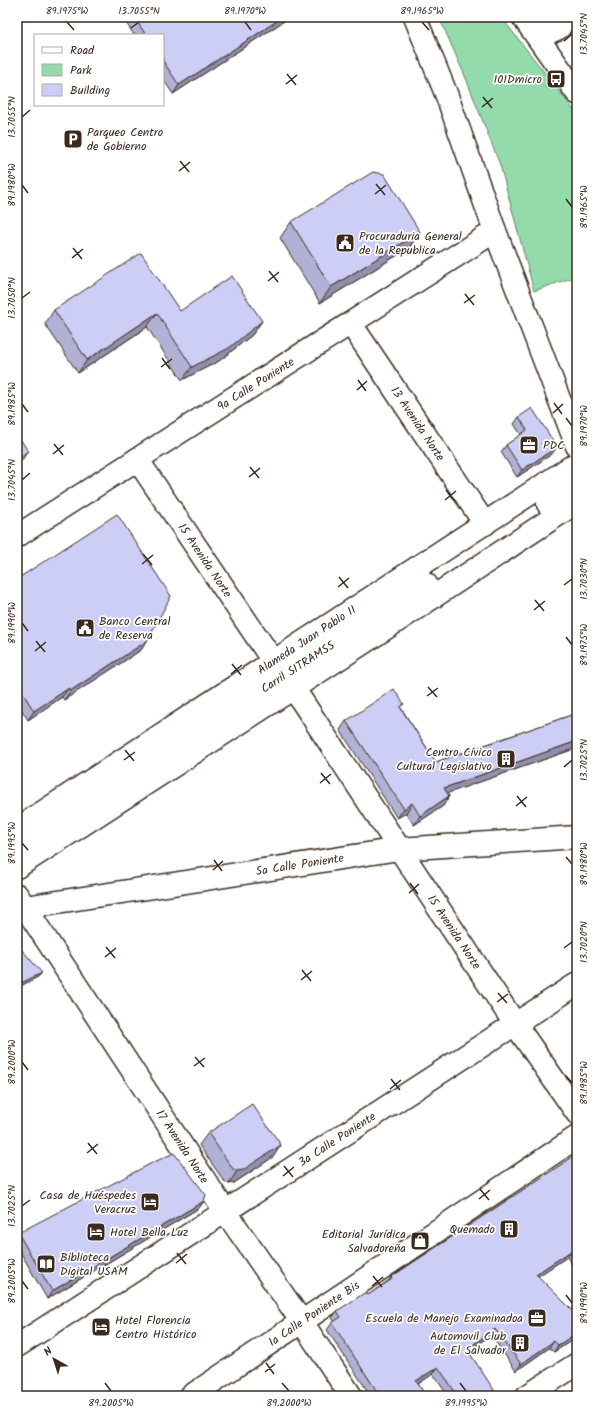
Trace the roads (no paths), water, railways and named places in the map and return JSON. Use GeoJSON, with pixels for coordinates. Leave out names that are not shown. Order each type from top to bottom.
{"type":"FeatureCollection","features":[{"type":"Feature","properties":{"kind":"street"},"geometry":{"type":"LineString","coordinates":[[415,17],[447,96],[495,231],[577,446]]}},
{"type":"Feature","properties":{"kind":"street"},"geometry":{"type":"LineString","coordinates":[[527,21],[550,32],[559,28],[563,22],[562,17]]}},
{"type":"Feature","properties":{"kind":"street"},"geometry":{"type":"LineString","coordinates":[[573,17],[577,21]]}},
{"type":"Feature","properties":{"kind":"street"},"geometry":{"type":"LineString","coordinates":[[527,21],[577,93]]}},
{"type":"Feature","properties":{"kind":"street","name":"9a Calle Poniente"},"geometry":{"type":"LineString","coordinates":[[17,536],[495,231]]}},
{"type":"Feature","properties":{"kind":"street","name":"13 Avenida Norte"},"geometry":{"type":"LineString","coordinates":[[351,324],[485,524]]}},
{"type":"Feature","properties":{"kind":"street","name":"15 Avenida Norte"},"geometry":{"type":"LineString","coordinates":[[137,459],[274,661]]}},
{"type":"Feature","properties":{"kind":"street","name":"Alameda Juan Pablo II"},"geometry":{"type":"LineString","coordinates":[[17,829],[577,463]]}},
{"type":"Feature","properties":{"kind":"street","name":"Carril SITRAMSS"},"geometry":{"type":"LineString","coordinates":[[17,848],[486,546],[577,485]]}},
{"type":"Feature","properties":{"kind":"street"},"geometry":{"type":"LineString","coordinates":[[17,867],[294,689],[577,502]]}},
{"type":"Feature","properties":{"kind":"street","name":"15 Avenida Norte"},"geometry":{"type":"LineString","coordinates":[[294,689],[515,1024],[577,1114]]}},
{"type":"Feature","properties":{"kind":"street","name":"5a Calle Poniente"},"geometry":{"type":"LineString","coordinates":[[21,901],[399,849],[577,837]]}},
{"type":"Feature","properties":{"kind":"street","name":"17 Avenida Norte"},"geometry":{"type":"LineString","coordinates":[[21,901],[225,1211],[351,1396]]}},
{"type":"Feature","properties":{"kind":"street","name":"3a Calle Poniente"},"geometry":{"type":"LineString","coordinates":[[17,1346],[577,984]]}},
{"type":"Feature","properties":{"kind":"street","name":"1a Calle Poniente Bis"},"geometry":{"type":"LineString","coordinates":[[191,1396],[577,1137]]}},
{"type":"Feature","properties":{"kind":"street"},"geometry":{"type":"LineString","coordinates":[[527,1396],[577,1364]]}},
{"type":"Feature","properties":{"kind":"place","name":"101Dmicro"},"geometry":{"type":"Point","coordinates":[556,79]}},
{"type":"Feature","properties":{"kind":"place","name":"Parqueo Centro de Gobierno"},"geometry":{"type":"Point","coordinates":[73,139]}},
{"type":"Feature","properties":{"kind":"place","name":"Procuraduria General de la Republica"},"geometry":{"type":"Point","coordinates":[345,243]}},
{"type":"Feature","properties":{"kind":"place","name":"PDC"},"geometry":{"type":"Point","coordinates":[529,445]}},
{"type":"Feature","properties":{"kind":"place","name":"Banco Central de Reserva"},"geometry":{"type":"Point","coordinates":[85,628]}},
{"type":"Feature","properties":{"kind":"place","name":"Centro Cívico Cultural Legislativo"},"geometry":{"type":"Point","coordinates":[506,759]}},
{"type":"Feature","properties":{"kind":"place","name":"Casa de Huéspedes Veracruz"},"geometry":{"type":"Point","coordinates":[150,1202]}},
{"type":"Feature","properties":{"kind":"place","name":"Quemado"},"geometry":{"type":"Point","coordinates":[509,1229]}},
{"type":"Feature","properties":{"kind":"place","name":"Hotel Bella Luz"},"geometry":{"type":"Point","coordinates":[96,1232]}},
{"type":"Feature","properties":{"kind":"place","name":"Editorial Jurídica Salvadoreña"},"geometry":{"type":"Point","coordinates":[420,1241]}},
{"type":"Feature","properties":{"kind":"place","name":"Biblioteca Digital USAM"},"geometry":{"type":"Point","coordinates":[46,1264]}},
{"type":"Feature","properties":{"kind":"place","name":"Escuela de Manejo Examinadoa"},"geometry":{"type":"Point","coordinates":[537,1318]}},
{"type":"Feature","properties":{"kind":"place","name":"Hotel Florencia Centro Histórico"},"geometry":{"type":"Point","coordinates":[101,1327]}},
{"type":"Feature","properties":{"kind":"place","name":"Automovil Club de El Salvador"},"geometry":{"type":"Point","coordinates":[520,1343]}}]}
